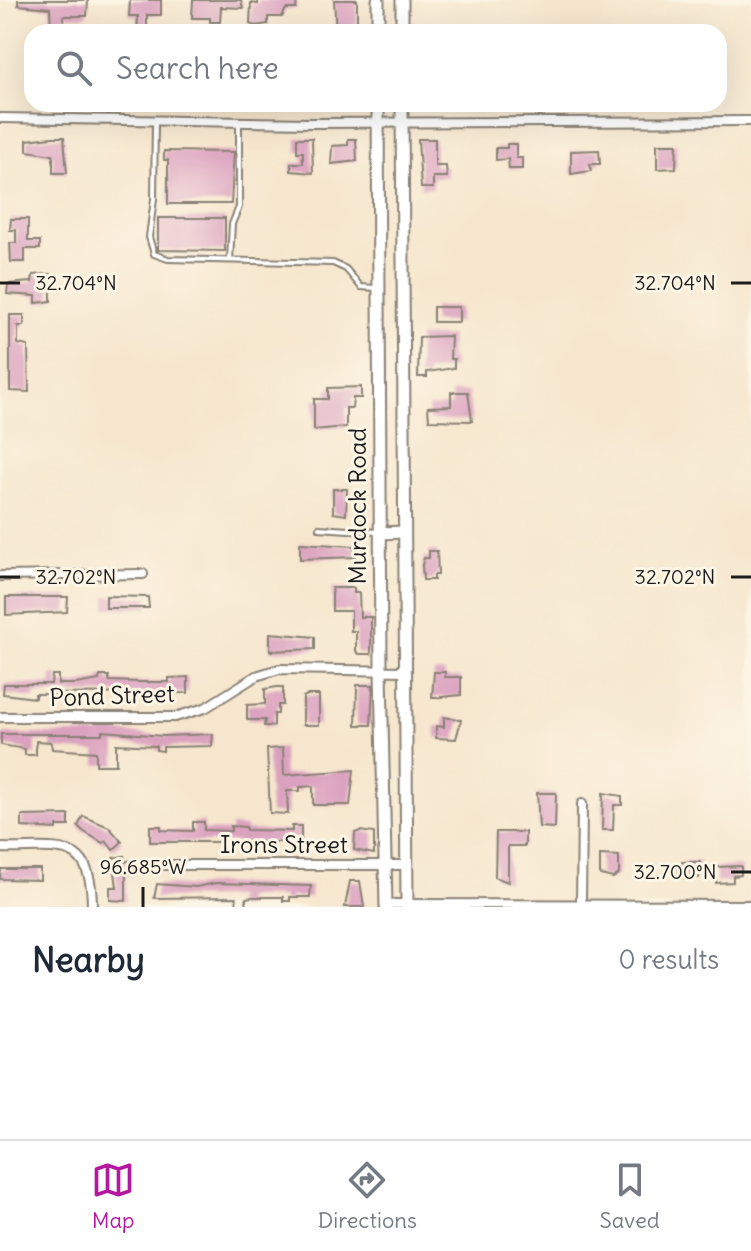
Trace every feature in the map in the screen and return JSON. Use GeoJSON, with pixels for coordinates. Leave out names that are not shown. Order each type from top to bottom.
{"type":"FeatureCollection","features":[{"type":"Feature","properties":{"kind":"main road"},"geometry":{"type":"LineString","coordinates":[[378,0],[378,24]]}},
{"type":"Feature","properties":{"kind":"main road"},"geometry":{"type":"LineString","coordinates":[[402,0],[402,24]]}},
{"type":"Feature","properties":{"kind":"main road","name":"Murdock Road"},"geometry":{"type":"LineString","coordinates":[[378,112],[381,671],[386,905]]}},
{"type":"Feature","properties":{"kind":"main road","name":"Murdock Road"},"geometry":{"type":"LineString","coordinates":[[402,112],[407,905]]}},
{"type":"Feature","properties":{"kind":"main road"},"geometry":{"type":"LineString","coordinates":[[380,366],[403,366]]}},
{"type":"Feature","properties":{"kind":"main road"},"geometry":{"type":"LineString","coordinates":[[380,533],[404,532]]}},
{"type":"Feature","properties":{"kind":"street"},"geometry":{"type":"LineString","coordinates":[[0,118],[378,123],[751,121]]}},
{"type":"Feature","properties":{"kind":"street"},"geometry":{"type":"LineString","coordinates":[[0,576],[143,574]]}},
{"type":"Feature","properties":{"kind":"street","name":"Pond Street"},"geometry":{"type":"LineString","coordinates":[[0,717],[175,717],[205,708],[256,676],[279,669],[405,671]]}},
{"type":"Feature","properties":{"kind":"street"},"geometry":{"type":"LineString","coordinates":[[581,906],[582,804]]}},
{"type":"Feature","properties":{"kind":"street"},"geometry":{"type":"LineString","coordinates":[[0,848],[72,850],[85,860],[91,876],[92,907]]}},
{"type":"Feature","properties":{"kind":"street","name":"Irons Street"},"geometry":{"type":"LineString","coordinates":[[162,865],[407,865]]}},
{"type":"Feature","properties":{"kind":"street"},"geometry":{"type":"LineString","coordinates":[[386,905],[751,905]]}},
{"type":"Feature","properties":{"kind":"lane"},"geometry":{"type":"LineString","coordinates":[[155,120],[154,199],[149,237],[152,251],[168,259],[333,263],[346,269],[361,287],[379,288]]}},
{"type":"Feature","properties":{"kind":"lane"},"geometry":{"type":"LineString","coordinates":[[230,260],[232,224],[239,207],[239,121]]}},
{"type":"Feature","properties":{"kind":"lane"},"geometry":{"type":"LineString","coordinates":[[319,528],[380,533]]}},
{"type":"Feature","properties":{"kind":"building"},"geometry":{"type":"Polygon","coordinates":[[[18,0],[88,0],[87,16],[64,16],[64,24],[51,24],[50,8],[18,5],[18,0]]]}},
{"type":"Feature","properties":{"kind":"building"},"geometry":{"type":"Polygon","coordinates":[[[130,0],[161,0],[161,15],[147,15],[147,24],[138,24],[138,16],[129,16],[130,0]]]}},
{"type":"Feature","properties":{"kind":"building"},"geometry":{"type":"Polygon","coordinates":[[[193,0],[241,0],[243,8],[221,7],[220,22],[210,22],[210,18],[192,18],[193,0]]]}},
{"type":"Feature","properties":{"kind":"building"},"geometry":{"type":"Polygon","coordinates":[[[258,0],[297,0],[296,9],[286,9],[282,17],[268,17],[268,24],[250,24],[251,3],[258,4],[258,0]]]}},
{"type":"Feature","properties":{"kind":"building"},"geometry":{"type":"Polygon","coordinates":[[[334,0],[357,0],[357,24],[336,24],[334,0]]]}},
{"type":"Feature","properties":{"kind":"building"},"geometry":{"type":"Polygon","coordinates":[[[64,137],[67,173],[53,173],[53,155],[27,151],[27,140],[64,137]]]}},
{"type":"Feature","properties":{"kind":"building"},"geometry":{"type":"Polygon","coordinates":[[[297,138],[312,138],[313,173],[291,171],[291,163],[303,163],[303,152],[297,152],[297,138]]]}},
{"type":"Feature","properties":{"kind":"building"},"geometry":{"type":"Polygon","coordinates":[[[348,139],[356,139],[357,161],[331,164],[332,146],[348,145],[348,139]]]}},
{"type":"Feature","properties":{"kind":"building"},"geometry":{"type":"Polygon","coordinates":[[[418,139],[435,139],[435,166],[446,166],[447,177],[433,177],[433,188],[421,188],[418,139]]]}},
{"type":"Feature","properties":{"kind":"building"},"geometry":{"type":"Polygon","coordinates":[[[507,144],[516,144],[516,158],[522,158],[522,169],[509,169],[508,159],[496,160],[496,148],[507,148],[507,144]]]}},
{"type":"Feature","properties":{"kind":"building"},"geometry":{"type":"Polygon","coordinates":[[[657,144],[677,144],[676,168],[657,169],[657,144]]]}},
{"type":"Feature","properties":{"kind":"building"},"geometry":{"type":"Polygon","coordinates":[[[599,150],[600,164],[590,164],[591,171],[571,174],[571,151],[599,150]]]}},
{"type":"Feature","properties":{"kind":"building"},"geometry":{"type":"Polygon","coordinates":[[[164,151],[234,152],[231,204],[168,204],[168,160],[164,160],[164,151]]]}},
{"type":"Feature","properties":{"kind":"building"},"geometry":{"type":"Polygon","coordinates":[[[158,218],[225,218],[225,251],[158,250],[158,218]]]}},
{"type":"Feature","properties":{"kind":"building"},"geometry":{"type":"Polygon","coordinates":[[[11,219],[28,219],[28,241],[40,241],[40,249],[25,249],[25,262],[11,262],[10,243],[16,243],[16,230],[10,230],[11,219]]]}},
{"type":"Feature","properties":{"kind":"building"},"geometry":{"type":"Polygon","coordinates":[[[51,274],[51,301],[36,303],[36,296],[7,294],[8,284],[32,282],[33,275],[51,274]]]}},
{"type":"Feature","properties":{"kind":"building"},"geometry":{"type":"Polygon","coordinates":[[[433,307],[459,307],[459,322],[433,322],[433,307]]]}},
{"type":"Feature","properties":{"kind":"building"},"geometry":{"type":"Polygon","coordinates":[[[10,315],[24,315],[24,326],[18,326],[18,344],[28,346],[29,392],[10,391],[10,315]]]}},
{"type":"Feature","properties":{"kind":"building"},"geometry":{"type":"Polygon","coordinates":[[[451,336],[450,359],[454,359],[454,368],[427,372],[427,377],[418,377],[419,337],[451,336]]]}},
{"type":"Feature","properties":{"kind":"building"},"geometry":{"type":"Polygon","coordinates":[[[361,387],[361,398],[353,398],[352,408],[346,408],[346,427],[314,430],[314,399],[328,399],[328,388],[361,387]]]}},
{"type":"Feature","properties":{"kind":"building"},"geometry":{"type":"Polygon","coordinates":[[[451,392],[468,392],[472,421],[429,420],[428,407],[451,406],[451,392]]]}},
{"type":"Feature","properties":{"kind":"building"},"geometry":{"type":"Polygon","coordinates":[[[333,489],[347,489],[346,515],[333,513],[333,489]]]}},
{"type":"Feature","properties":{"kind":"building"},"geometry":{"type":"Polygon","coordinates":[[[300,543],[354,546],[356,557],[300,559],[300,543]]]}},
{"type":"Feature","properties":{"kind":"building"},"geometry":{"type":"Polygon","coordinates":[[[429,551],[437,551],[438,575],[434,575],[434,580],[423,580],[422,565],[424,558],[429,558],[429,551]]]}},
{"type":"Feature","properties":{"kind":"building"},"geometry":{"type":"Polygon","coordinates":[[[332,588],[354,588],[354,593],[359,593],[360,617],[371,617],[371,654],[356,651],[356,631],[351,631],[351,611],[332,611],[332,588]]]}},
{"type":"Feature","properties":{"kind":"building"},"geometry":{"type":"Polygon","coordinates":[[[106,596],[148,597],[149,608],[106,608],[106,596]]]}},
{"type":"Feature","properties":{"kind":"building"},"geometry":{"type":"Polygon","coordinates":[[[6,597],[68,597],[67,612],[6,615],[6,597]]]}},
{"type":"Feature","properties":{"kind":"building"},"geometry":{"type":"Polygon","coordinates":[[[270,633],[315,637],[315,649],[270,651],[270,633]]]}},
{"type":"Feature","properties":{"kind":"building"},"geometry":{"type":"Polygon","coordinates":[[[434,672],[445,672],[445,677],[461,677],[461,695],[432,698],[434,672]]]}},
{"type":"Feature","properties":{"kind":"building"},"geometry":{"type":"Polygon","coordinates":[[[52,675],[58,675],[58,684],[99,680],[100,676],[109,676],[109,681],[139,682],[169,682],[169,678],[188,677],[188,693],[35,694],[35,698],[3,694],[4,684],[51,684],[52,675]]]}},
{"type":"Feature","properties":{"kind":"building"},"geometry":{"type":"Polygon","coordinates":[[[357,685],[373,685],[371,725],[356,725],[357,685]]]}},
{"type":"Feature","properties":{"kind":"building"},"geometry":{"type":"Polygon","coordinates":[[[283,687],[283,705],[278,705],[278,714],[274,714],[274,726],[264,726],[265,720],[247,720],[247,705],[265,704],[265,689],[283,687]]]}},
{"type":"Feature","properties":{"kind":"building"},"geometry":{"type":"Polygon","coordinates":[[[319,695],[319,725],[303,725],[303,697],[319,695]]]}},
{"type":"Feature","properties":{"kind":"building"},"geometry":{"type":"Polygon","coordinates":[[[444,717],[461,720],[456,739],[436,738],[436,726],[444,727],[444,717]]]}},
{"type":"Feature","properties":{"kind":"building"},"geometry":{"type":"Polygon","coordinates":[[[102,731],[163,736],[213,734],[212,746],[163,747],[163,751],[156,750],[156,746],[116,744],[116,765],[96,765],[96,752],[52,749],[51,742],[36,741],[36,755],[25,755],[25,749],[1,745],[1,734],[102,734],[102,731]]]}},
{"type":"Feature","properties":{"kind":"building"},"geometry":{"type":"Polygon","coordinates":[[[283,748],[284,775],[354,770],[350,805],[313,805],[313,786],[300,787],[300,791],[287,791],[288,814],[270,813],[267,749],[283,748]]]}},
{"type":"Feature","properties":{"kind":"building"},"geometry":{"type":"Polygon","coordinates":[[[537,793],[556,793],[555,828],[539,827],[537,793]]]}},
{"type":"Feature","properties":{"kind":"building"},"geometry":{"type":"Polygon","coordinates":[[[603,793],[622,796],[622,805],[614,805],[613,830],[602,830],[603,793]]]}},
{"type":"Feature","properties":{"kind":"building"},"geometry":{"type":"Polygon","coordinates":[[[69,815],[69,826],[57,826],[57,829],[22,827],[22,816],[69,815]]]}},
{"type":"Feature","properties":{"kind":"building"},"geometry":{"type":"Polygon","coordinates":[[[83,816],[109,827],[122,842],[113,850],[106,841],[103,843],[83,831],[78,826],[83,816]]]}},
{"type":"Feature","properties":{"kind":"building"},"geometry":{"type":"Polygon","coordinates":[[[193,822],[204,822],[204,830],[231,831],[231,826],[246,827],[246,830],[292,831],[292,826],[301,826],[301,842],[150,842],[150,826],[161,826],[161,830],[193,831],[193,822]]]}},
{"type":"Feature","properties":{"kind":"building"},"geometry":{"type":"Polygon","coordinates":[[[496,832],[525,832],[525,846],[508,846],[508,882],[495,877],[496,832]]]}},
{"type":"Feature","properties":{"kind":"building"},"geometry":{"type":"Polygon","coordinates":[[[355,833],[374,833],[374,854],[354,850],[355,833]]]}},
{"type":"Feature","properties":{"kind":"building"},"geometry":{"type":"Polygon","coordinates":[[[600,855],[619,856],[619,874],[613,878],[600,875],[600,855]]]}},
{"type":"Feature","properties":{"kind":"building"},"geometry":{"type":"Polygon","coordinates":[[[124,856],[125,862],[131,860],[134,873],[126,874],[126,901],[110,900],[110,887],[117,887],[113,858],[124,856]]]}},
{"type":"Feature","properties":{"kind":"building"},"geometry":{"type":"Polygon","coordinates":[[[682,862],[700,862],[699,878],[674,878],[674,867],[681,867],[682,862]]]}},
{"type":"Feature","properties":{"kind":"building"},"geometry":{"type":"Polygon","coordinates":[[[741,866],[741,875],[733,876],[733,882],[716,883],[716,867],[741,866]]]}},
{"type":"Feature","properties":{"kind":"building"},"geometry":{"type":"Polygon","coordinates":[[[1,869],[40,869],[40,880],[0,879],[1,869]]]}},
{"type":"Feature","properties":{"kind":"building"},"geometry":{"type":"Polygon","coordinates":[[[350,881],[360,881],[364,907],[345,907],[350,881]]]}},
{"type":"Feature","properties":{"kind":"building"},"geometry":{"type":"Polygon","coordinates":[[[216,883],[311,886],[310,897],[290,897],[290,901],[283,901],[283,897],[252,897],[246,898],[246,907],[237,907],[236,897],[154,898],[157,884],[196,887],[216,883]]]}}]}
